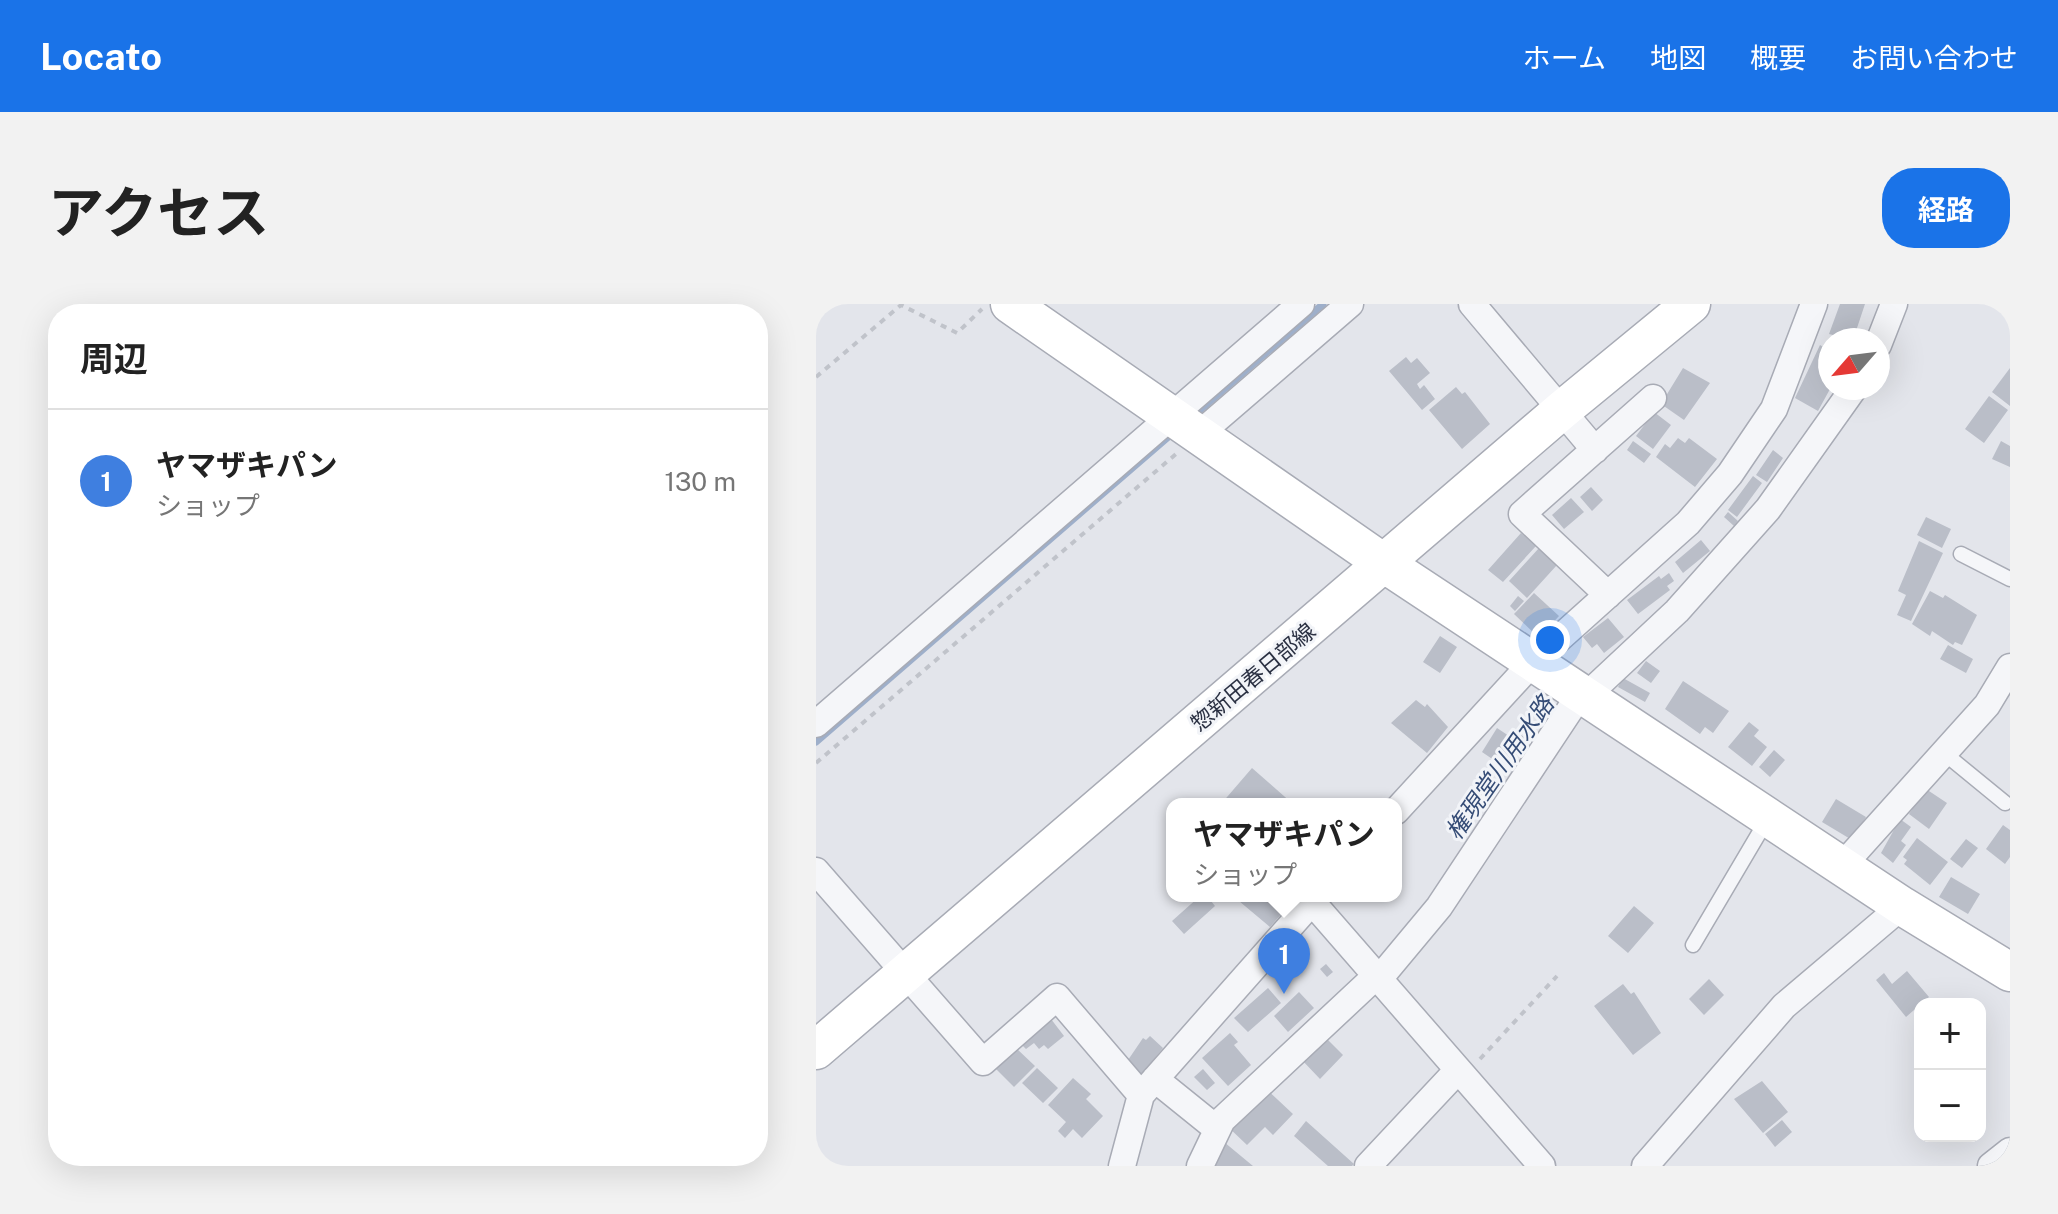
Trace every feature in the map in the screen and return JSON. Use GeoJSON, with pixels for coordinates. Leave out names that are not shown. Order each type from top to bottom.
{"type":"FeatureCollection","features":[{"type":"Feature","properties":{"kind":"street"},"geometry":{"type":"LineString","coordinates":[[1010,304],[1385,564],[1902,906],[2010,972]]}},
{"type":"Feature","properties":{"kind":"street"},"geometry":{"type":"LineString","coordinates":[[1184,427],[1301,304]]}},
{"type":"Feature","properties":{"kind":"street"},"geometry":{"type":"LineString","coordinates":[[816,724],[1184,427],[1350,304]]}},
{"type":"Feature","properties":{"kind":"street"},"geometry":{"type":"LineString","coordinates":[[1472,304],[1595,450]]}},
{"type":"Feature","properties":{"kind":"street","name":"惣新田春日部線"},"geometry":{"type":"LineString","coordinates":[[816,1050],[1562,410],[1691,304]]}},
{"type":"Feature","properties":{"kind":"street"},"geometry":{"type":"LineString","coordinates":[[1402,804],[1533,662],[1688,523],[1730,474],[1774,409],[1814,304]]}},
{"type":"Feature","properties":{"kind":"street"},"geometry":{"type":"LineString","coordinates":[[1885,328],[1894,304]]}},
{"type":"Feature","properties":{"kind":"street"},"geometry":{"type":"LineString","coordinates":[[1608,595],[1522,514],[1653,398]]}},
{"type":"Feature","properties":{"kind":"street"},"geometry":{"type":"LineString","coordinates":[[1200,1166],[1222,1120],[1378,978],[1439,907],[1577,691],[1677,611],[1768,509],[1845,400]]}},
{"type":"Feature","properties":{"kind":"street"},"geometry":{"type":"LineString","coordinates":[[1842,866],[1987,705],[2010,667]]}},
{"type":"Feature","properties":{"kind":"street"},"geometry":{"type":"LineString","coordinates":[[816,871],[983,1062],[1057,997],[1148,1087],[1217,1129]]}},
{"type":"Feature","properties":{"kind":"street"},"geometry":{"type":"LineString","coordinates":[[1122,1166],[1148,1087],[1311,902]]}},
{"type":"Feature","properties":{"kind":"street"},"geometry":{"type":"LineString","coordinates":[[1316,902],[1378,978],[1542,1166]]}},
{"type":"Feature","properties":{"kind":"street"},"geometry":{"type":"LineString","coordinates":[[1645,1166],[1784,1006],[1902,906]]}},
{"type":"Feature","properties":{"kind":"street"},"geometry":{"type":"LineString","coordinates":[[1368,1166],[1460,1073]]}},
{"type":"Feature","properties":{"kind":"street"},"geometry":{"type":"LineString","coordinates":[[1991,1166],[2010,1151]]}},
{"type":"Feature","properties":{"kind":"lane"},"geometry":{"type":"LineString","coordinates":[[1961,554],[2010,579]]}},
{"type":"Feature","properties":{"kind":"lane"},"geometry":{"type":"LineString","coordinates":[[1944,753],[2005,803]]}},
{"type":"Feature","properties":{"kind":"lane"},"geometry":{"type":"LineString","coordinates":[[1693,945],[1769,818]]}},
{"type":"Feature","properties":{"kind":"path"},"geometry":{"type":"LineString","coordinates":[[816,377],[846,355],[901,305],[957,333],[988,304]]}},
{"type":"Feature","properties":{"kind":"path"},"geometry":{"type":"LineString","coordinates":[[816,763],[1184,427]]}},
{"type":"Feature","properties":{"kind":"path"},"geometry":{"type":"LineString","coordinates":[[1460,1073],[1557,976]]}},
{"type":"Feature","properties":{"kind":"building"},"geometry":{"type":"Polygon","coordinates":[[[1840,304],[1865,304],[1857,328],[1831,328],[1840,304]]]}},
{"type":"Feature","properties":{"kind":"building"},"geometry":{"type":"Polygon","coordinates":[[[1818,349],[1818,400],[1824,400],[1818,411],[1795,398],[1818,349]]]}},
{"type":"Feature","properties":{"kind":"building"},"geometry":{"type":"Polygon","coordinates":[[[1406,357],[1411,363],[1417,358],[1430,373],[1417,384],[1420,389],[1424,385],[1435,399],[1422,410],[1389,371],[1406,357]]]}},
{"type":"Feature","properties":{"kind":"building"},"geometry":{"type":"Polygon","coordinates":[[[1683,368],[1710,383],[1684,420],[1661,404],[1683,368]]]}},
{"type":"Feature","properties":{"kind":"building"},"geometry":{"type":"Polygon","coordinates":[[[2010,368],[2010,406],[1992,392],[2010,368]]]}},
{"type":"Feature","properties":{"kind":"building"},"geometry":{"type":"Polygon","coordinates":[[[1456,387],[1462,394],[1465,392],[1490,424],[1462,449],[1429,410],[1456,387]]]}},
{"type":"Feature","properties":{"kind":"building"},"geometry":{"type":"Polygon","coordinates":[[[1989,396],[2008,410],[1984,443],[1965,429],[1989,396]]]}},
{"type":"Feature","properties":{"kind":"building"},"geometry":{"type":"Polygon","coordinates":[[[1654,412],[1671,425],[1653,449],[1636,436],[1654,412]]]}},
{"type":"Feature","properties":{"kind":"building"},"geometry":{"type":"Polygon","coordinates":[[[1678,438],[1685,443],[1689,438],[1717,459],[1695,487],[1656,457],[1665,444],[1670,448],[1678,438]]]}},
{"type":"Feature","properties":{"kind":"building"},"geometry":{"type":"Polygon","coordinates":[[[1633,441],[1651,454],[1644,463],[1627,450],[1633,441]]]}},
{"type":"Feature","properties":{"kind":"building"},"geometry":{"type":"Polygon","coordinates":[[[2001,441],[2010,446],[2010,467],[1992,459],[2001,441]]]}},
{"type":"Feature","properties":{"kind":"building"},"geometry":{"type":"Polygon","coordinates":[[[1773,450],[1783,458],[1767,482],[1756,475],[1773,450]]]}},
{"type":"Feature","properties":{"kind":"building"},"geometry":{"type":"Polygon","coordinates":[[[1753,476],[1762,483],[1737,517],[1728,510],[1753,476]]]}},
{"type":"Feature","properties":{"kind":"building"},"geometry":{"type":"Polygon","coordinates":[[[1591,487],[1603,500],[1592,511],[1580,497],[1591,487]]]}},
{"type":"Feature","properties":{"kind":"building"},"geometry":{"type":"Polygon","coordinates":[[[1571,498],[1584,512],[1564,529],[1552,515],[1571,498]]]}},
{"type":"Feature","properties":{"kind":"building"},"geometry":{"type":"Polygon","coordinates":[[[1728,512],[1738,521],[1734,526],[1724,517],[1728,512]]]}},
{"type":"Feature","properties":{"kind":"building"},"geometry":{"type":"Polygon","coordinates":[[[1926,517],[1951,529],[1942,548],[1917,535],[1926,517]]]}},
{"type":"Feature","properties":{"kind":"building"},"geometry":{"type":"Polygon","coordinates":[[[1521,533],[1536,546],[1503,582],[1488,570],[1521,533]]]}},
{"type":"Feature","properties":{"kind":"building"},"geometry":{"type":"Polygon","coordinates":[[[1701,540],[1710,551],[1683,573],[1675,562],[1701,540]]]}},
{"type":"Feature","properties":{"kind":"building"},"geometry":{"type":"Polygon","coordinates":[[[1919,541],[1943,553],[1911,621],[1897,615],[1906,595],[1898,591],[1919,541]]]}},
{"type":"Feature","properties":{"kind":"building"},"geometry":{"type":"Polygon","coordinates":[[[1539,548],[1557,565],[1527,598],[1509,581],[1539,548]]]}},
{"type":"Feature","properties":{"kind":"building"},"geometry":{"type":"Polygon","coordinates":[[[1669,573],[1674,581],[1667,586],[1670,590],[1638,614],[1627,600],[1659,576],[1661,579],[1669,573]]]}},
{"type":"Feature","properties":{"kind":"building"},"geometry":{"type":"Polygon","coordinates":[[[1930,591],[1943,598],[1945,595],[1977,615],[1962,645],[1955,642],[1953,645],[1932,631],[1930,636],[1912,624],[1930,591]]]}},
{"type":"Feature","properties":{"kind":"building"},"geometry":{"type":"Polygon","coordinates":[[[1534,593],[1559,616],[1539,638],[1514,614],[1534,593]]]}},
{"type":"Feature","properties":{"kind":"building"},"geometry":{"type":"Polygon","coordinates":[[[1518,596],[1524,601],[1515,611],[1510,606],[1518,596]]]}},
{"type":"Feature","properties":{"kind":"building"},"geometry":{"type":"Polygon","coordinates":[[[1608,618],[1624,637],[1604,653],[1597,644],[1592,648],[1583,637],[1608,618]]]}},
{"type":"Feature","properties":{"kind":"building"},"geometry":{"type":"Polygon","coordinates":[[[1440,636],[1457,647],[1440,673],[1423,662],[1440,636]]]}},
{"type":"Feature","properties":{"kind":"building"},"geometry":{"type":"Polygon","coordinates":[[[1948,645],[1973,659],[1966,673],[1940,659],[1948,645]]]}},
{"type":"Feature","properties":{"kind":"building"},"geometry":{"type":"Polygon","coordinates":[[[1646,661],[1660,671],[1651,683],[1637,673],[1646,661]]]}},
{"type":"Feature","properties":{"kind":"building"},"geometry":{"type":"Polygon","coordinates":[[[1623,678],[1650,693],[1645,702],[1618,687],[1623,678]]]}},
{"type":"Feature","properties":{"kind":"building"},"geometry":{"type":"Polygon","coordinates":[[[1683,681],[1729,711],[1713,733],[1705,727],[1700,734],[1665,709],[1683,681]]]}},
{"type":"Feature","properties":{"kind":"building"},"geometry":{"type":"Polygon","coordinates":[[[1416,700],[1425,707],[1427,704],[1448,727],[1427,753],[1391,723],[1416,700]]]}},
{"type":"Feature","properties":{"kind":"building"},"geometry":{"type":"Polygon","coordinates":[[[1749,722],[1759,730],[1754,736],[1767,747],[1752,766],[1728,747],[1749,722]]]}},
{"type":"Feature","properties":{"kind":"building"},"geometry":{"type":"Polygon","coordinates":[[[1497,728],[1509,736],[1513,730],[1527,739],[1507,769],[1482,752],[1497,728]]]}},
{"type":"Feature","properties":{"kind":"building"},"geometry":{"type":"Polygon","coordinates":[[[1774,750],[1785,760],[1770,777],[1759,767],[1774,750]]]}},
{"type":"Feature","properties":{"kind":"building"},"geometry":{"type":"Polygon","coordinates":[[[1252,768],[1286,798],[1226,798],[1252,768]]]}},
{"type":"Feature","properties":{"kind":"building"},"geometry":{"type":"Polygon","coordinates":[[[1926,789],[1947,803],[1929,829],[1909,814],[1926,789]]]}},
{"type":"Feature","properties":{"kind":"building"},"geometry":{"type":"Polygon","coordinates":[[[1836,799],[1866,817],[1852,840],[1822,822],[1836,799]]]}},
{"type":"Feature","properties":{"kind":"building"},"geometry":{"type":"Polygon","coordinates":[[[1900,819],[1911,827],[1901,841],[1906,845],[1893,863],[1881,853],[1900,819]]]}},
{"type":"Feature","properties":{"kind":"building"},"geometry":{"type":"Polygon","coordinates":[[[2003,825],[2010,830],[2010,857],[2005,864],[1986,849],[2003,825]]]}},
{"type":"Feature","properties":{"kind":"building"},"geometry":{"type":"Polygon","coordinates":[[[1917,838],[1948,862],[1930,885],[1904,864],[1907,860],[1903,857],[1917,838]]]}},
{"type":"Feature","properties":{"kind":"building"},"geometry":{"type":"Polygon","coordinates":[[[1966,839],[1978,848],[1962,868],[1950,859],[1966,839]]]}},
{"type":"Feature","properties":{"kind":"building"},"geometry":{"type":"Polygon","coordinates":[[[1951,877],[1980,894],[1968,914],[1939,897],[1951,877]]]}},
{"type":"Feature","properties":{"kind":"building"},"geometry":{"type":"Polygon","coordinates":[[[1193,902],[1212,902],[1215,906],[1184,934],[1172,921],[1193,902]]]}},
{"type":"Feature","properties":{"kind":"building"},"geometry":{"type":"Polygon","coordinates":[[[1240,902],[1292,902],[1270,927],[1240,902]]]}},
{"type":"Feature","properties":{"kind":"building"},"geometry":{"type":"Polygon","coordinates":[[[1634,906],[1654,923],[1628,953],[1608,936],[1634,906]]]}},
{"type":"Feature","properties":{"kind":"building"},"geometry":{"type":"Polygon","coordinates":[[[1326,964],[1333,972],[1327,977],[1320,969],[1326,964]]]}},
{"type":"Feature","properties":{"kind":"building"},"geometry":{"type":"Polygon","coordinates":[[[1907,971],[1929,997],[1914,998],[1914,1010],[1906,1017],[1876,980],[1884,973],[1892,984],[1907,971]]]}},
{"type":"Feature","properties":{"kind":"building"},"geometry":{"type":"Polygon","coordinates":[[[1709,979],[1724,995],[1704,1015],[1689,999],[1709,979]]]}},
{"type":"Feature","properties":{"kind":"building"},"geometry":{"type":"Polygon","coordinates":[[[1623,984],[1631,994],[1634,992],[1661,1033],[1633,1055],[1594,1006],[1623,984]]]}},
{"type":"Feature","properties":{"kind":"building"},"geometry":{"type":"Polygon","coordinates":[[[1268,988],[1281,1003],[1248,1032],[1234,1018],[1268,988]]]}},
{"type":"Feature","properties":{"kind":"building"},"geometry":{"type":"Polygon","coordinates":[[[1299,992],[1314,1008],[1288,1032],[1274,1016],[1299,992]]]}},
{"type":"Feature","properties":{"kind":"building"},"geometry":{"type":"Polygon","coordinates":[[[1051,1019],[1064,1036],[1048,1049],[1044,1045],[1039,1049],[1034,1043],[1026,1049],[1020,1043],[1051,1019]]]}},
{"type":"Feature","properties":{"kind":"building"},"geometry":{"type":"Polygon","coordinates":[[[1230,1033],[1238,1042],[1234,1045],[1251,1065],[1228,1086],[1202,1058],[1230,1033]]]}},
{"type":"Feature","properties":{"kind":"building"},"geometry":{"type":"Polygon","coordinates":[[[1150,1036],[1163,1048],[1141,1075],[1126,1063],[1143,1038],[1146,1040],[1150,1036]]]}},
{"type":"Feature","properties":{"kind":"building"},"geometry":{"type":"Polygon","coordinates":[[[1324,1036],[1343,1055],[1320,1079],[1301,1059],[1324,1036]]]}},
{"type":"Feature","properties":{"kind":"building"},"geometry":{"type":"Polygon","coordinates":[[[1014,1046],[1035,1066],[1014,1087],[994,1067],[1014,1046]]]}},
{"type":"Feature","properties":{"kind":"building"},"geometry":{"type":"Polygon","coordinates":[[[1037,1068],[1058,1088],[1043,1103],[1022,1083],[1037,1068]]]}},
{"type":"Feature","properties":{"kind":"building"},"geometry":{"type":"Polygon","coordinates":[[[1203,1069],[1215,1083],[1207,1090],[1194,1077],[1203,1069]]]}},
{"type":"Feature","properties":{"kind":"building"},"geometry":{"type":"Polygon","coordinates":[[[1073,1078],[1091,1094],[1086,1099],[1103,1116],[1082,1138],[1073,1129],[1065,1138],[1058,1131],[1066,1122],[1048,1105],[1073,1078]]]}},
{"type":"Feature","properties":{"kind":"building"},"geometry":{"type":"Polygon","coordinates":[[[1762,1081],[1788,1112],[1763,1133],[1734,1099],[1762,1081]]]}},
{"type":"Feature","properties":{"kind":"building"},"geometry":{"type":"Polygon","coordinates":[[[1263,1086],[1293,1114],[1273,1135],[1265,1127],[1247,1145],[1226,1125],[1263,1086]]]}},
{"type":"Feature","properties":{"kind":"building"},"geometry":{"type":"Polygon","coordinates":[[[1782,1120],[1792,1132],[1775,1147],[1765,1134],[1782,1120]]]}},
{"type":"Feature","properties":{"kind":"building"},"geometry":{"type":"Polygon","coordinates":[[[1306,1121],[1354,1164],[1328,1166],[1294,1136],[1306,1121]]]}},
{"type":"Feature","properties":{"kind":"building"},"geometry":{"type":"Polygon","coordinates":[[[1218,1137],[1253,1166],[1211,1166],[1218,1137]]]}},
{"type":"Feature","properties":{"kind":"waterway"},"geometry":{"type":"LineString","coordinates":[[1193,416],[1323,304]]}},
{"type":"Feature","properties":{"kind":"waterway"},"geometry":{"type":"LineString","coordinates":[[816,742],[1174,432]]}},
{"type":"Feature","properties":{"kind":"place","name":"ヤマザキパン"},"geometry":{"type":"Point","coordinates":[1284,994]}},
{"type":"Feature","properties":{"kind":"water label","name":"権現堂川用水路"},"geometry":{"type":"Point","coordinates":[1500,768]}}]}
